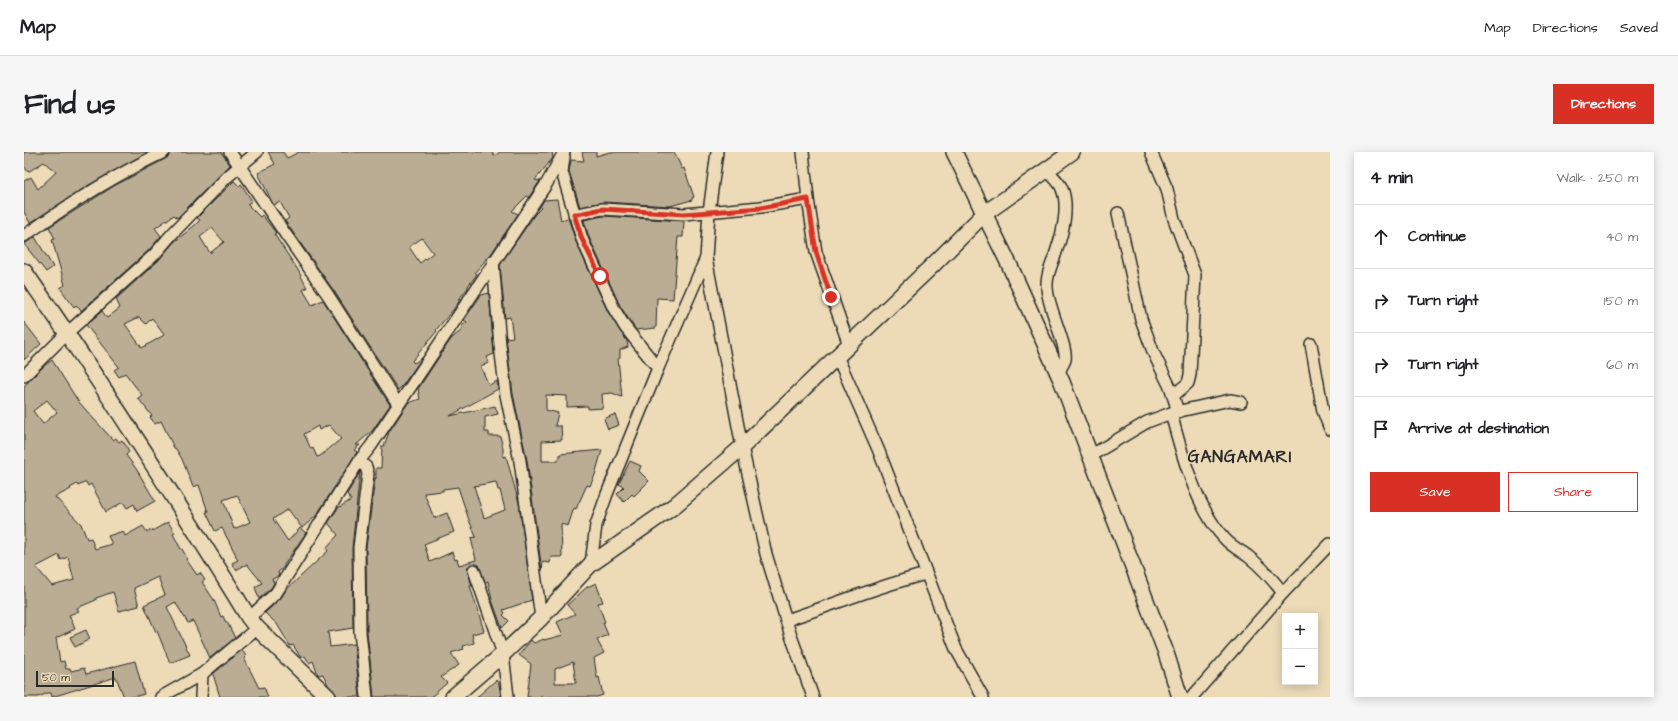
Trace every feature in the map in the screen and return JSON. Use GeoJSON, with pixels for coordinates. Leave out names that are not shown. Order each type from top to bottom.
{"type":"FeatureCollection","features":[{"type":"Feature","properties":{"kind":"street"},"geometry":{"type":"LineString","coordinates":[[24,236],[94,190],[139,164],[164,152]]}},
{"type":"Feature","properties":{"kind":"street"},"geometry":{"type":"LineString","coordinates":[[230,152],[328,295],[398,404]]}},
{"type":"Feature","properties":{"kind":"street"},"geometry":{"type":"LineString","coordinates":[[24,376],[68,333],[154,256],[172,234],[239,166],[256,152]]}},
{"type":"Feature","properties":{"kind":"street"},"geometry":{"type":"LineString","coordinates":[[564,152],[562,172],[582,239],[614,308],[625,327],[658,368]]}},
{"type":"Feature","properties":{"kind":"street"},"geometry":{"type":"LineString","coordinates":[[161,697],[202,674],[253,623],[276,593],[359,461],[371,446],[493,261],[547,183],[564,152]]}},
{"type":"Feature","properties":{"kind":"street"},"geometry":{"type":"LineString","coordinates":[[717,152],[706,258],[742,447],[766,554],[786,620],[813,697]]}},
{"type":"Feature","properties":{"kind":"street"},"geometry":{"type":"LineString","coordinates":[[803,152],[816,252],[849,345]]}},
{"type":"Feature","properties":{"kind":"street"},"geometry":{"type":"LineString","coordinates":[[954,152],[1009,264],[1058,374],[1165,650],[1180,697]]}},
{"type":"Feature","properties":{"kind":"street"},"geometry":{"type":"LineString","coordinates":[[453,697],[503,654],[541,618],[591,564],[674,506],[742,447],[934,264],[984,214],[1072,152]]}},
{"type":"Feature","properties":{"kind":"street"},"geometry":{"type":"LineString","coordinates":[[1151,152],[1167,189],[1174,219],[1195,275],[1190,375],[1188,383],[1173,396]]}},
{"type":"Feature","properties":{"kind":"street"},"geometry":{"type":"LineString","coordinates":[[1047,170],[1062,188],[1065,200],[1064,219],[1058,248],[1050,267],[1047,286],[1051,311],[1064,348],[1065,360],[1058,374]]}},
{"type":"Feature","properties":{"kind":"street"},"geometry":{"type":"LineString","coordinates":[[574,214],[584,214],[594,210],[603,209],[684,214],[761,208],[808,199]]}},
{"type":"Feature","properties":{"kind":"street"},"geometry":{"type":"LineString","coordinates":[[1118,213],[1141,319],[1154,354],[1173,396],[1177,436],[1203,508],[1225,539],[1250,558],[1270,576],[1282,593]]}},
{"type":"Feature","properties":{"kind":"street"},"geometry":{"type":"LineString","coordinates":[[591,564],[596,525],[607,494],[658,368],[706,258]]}},
{"type":"Feature","properties":{"kind":"street"},"geometry":{"type":"LineString","coordinates":[[493,261],[505,388],[520,462],[541,618]]}},
{"type":"Feature","properties":{"kind":"street"},"geometry":{"type":"LineString","coordinates":[[24,271],[68,333],[136,437],[253,623],[328,697]]}},
{"type":"Feature","properties":{"kind":"street"},"geometry":{"type":"LineString","coordinates":[[1310,344],[1323,411],[1330,430]]}},
{"type":"Feature","properties":{"kind":"street"},"geometry":{"type":"LineString","coordinates":[[837,356],[878,449],[956,649],[983,697]]}},
{"type":"Feature","properties":{"kind":"street"},"geometry":{"type":"LineString","coordinates":[[1090,456],[1147,422],[1174,412],[1230,400],[1241,402]]}},
{"type":"Feature","properties":{"kind":"street"},"geometry":{"type":"LineString","coordinates":[[359,461],[366,467],[368,474],[358,548],[360,632],[367,697]]}},
{"type":"Feature","properties":{"kind":"street"},"geometry":{"type":"LineString","coordinates":[[1192,697],[1282,593],[1330,544]]}},
{"type":"Feature","properties":{"kind":"street"},"geometry":{"type":"LineString","coordinates":[[474,570],[503,654],[508,697]]}},
{"type":"Feature","properties":{"kind":"street"},"geometry":{"type":"LineString","coordinates":[[786,620],[880,587],[926,574]]}},
{"type":"Feature","properties":{"kind":"street"},"geometry":{"type":"LineString","coordinates":[[201,697],[202,674]]}},
{"type":"Feature","properties":{"kind":"building"},"geometry":{"type":"Polygon","coordinates":[[[24,152],[148,152],[89,185],[30,223],[24,212],[24,181],[31,177],[38,189],[56,172],[44,162],[28,172],[24,166],[24,152]]]}},
{"type":"Feature","properties":{"kind":"building"},"geometry":{"type":"Polygon","coordinates":[[[171,152],[221,152],[230,165],[177,218],[174,215],[155,228],[161,236],[149,250],[81,311],[76,305],[74,307],[60,288],[65,285],[52,240],[55,239],[49,227],[114,186],[167,158],[171,152]]]}},
{"type":"Feature","properties":{"kind":"building"},"geometry":{"type":"Polygon","coordinates":[[[268,152],[283,152],[287,158],[299,152],[492,152],[494,156],[500,152],[552,152],[553,158],[535,180],[540,181],[529,197],[527,196],[512,211],[518,214],[491,254],[475,272],[477,274],[458,300],[461,299],[412,361],[414,363],[422,358],[398,390],[334,291],[285,221],[289,218],[280,202],[274,205],[273,204],[258,173],[275,164],[268,152]],[[422,238],[409,247],[420,263],[433,253],[422,238]]]}},
{"type":"Feature","properties":{"kind":"building"},"geometry":{"type":"Polygon","coordinates":[[[582,152],[596,152],[596,156],[610,152],[674,152],[682,169],[684,168],[694,197],[692,200],[670,206],[603,202],[580,207],[569,171],[571,160],[584,161],[582,152]]]}},
{"type":"Feature","properties":{"kind":"building"},"geometry":{"type":"Polygon","coordinates":[[[234,181],[239,186],[241,184],[252,201],[247,204],[260,217],[262,215],[276,233],[274,234],[298,270],[307,288],[303,290],[312,305],[323,300],[390,405],[372,431],[356,445],[360,445],[354,450],[357,452],[316,516],[302,528],[288,509],[273,519],[288,541],[300,528],[306,533],[284,567],[278,572],[279,576],[272,579],[274,583],[271,588],[259,599],[255,587],[262,583],[247,564],[236,570],[232,563],[238,560],[235,556],[236,555],[222,528],[215,531],[206,512],[208,512],[199,485],[193,487],[182,459],[174,448],[161,421],[155,424],[150,417],[152,416],[138,398],[142,395],[125,373],[119,377],[114,370],[119,367],[86,325],[102,311],[107,318],[120,308],[116,299],[159,260],[173,243],[200,220],[197,218],[234,181]],[[212,228],[200,237],[210,253],[224,242],[212,228]],[[139,317],[125,324],[142,348],[164,335],[152,318],[146,324],[139,317]],[[329,425],[319,430],[318,426],[304,434],[311,449],[313,448],[317,457],[341,439],[329,425]],[[237,495],[223,500],[234,529],[250,522],[237,495]]]}},
{"type":"Feature","properties":{"kind":"building"},"geometry":{"type":"Polygon","coordinates":[[[557,199],[561,220],[568,218],[576,242],[608,312],[627,341],[628,347],[620,350],[620,358],[618,359],[622,397],[612,393],[602,394],[603,408],[588,409],[588,406],[567,407],[567,396],[546,395],[546,410],[558,413],[555,426],[561,426],[562,440],[542,441],[542,461],[558,461],[560,454],[602,450],[595,475],[590,486],[587,485],[576,509],[574,508],[568,526],[561,524],[562,557],[551,557],[550,563],[543,562],[542,571],[527,460],[513,394],[506,338],[513,337],[510,317],[505,318],[500,265],[535,214],[541,208],[540,207],[544,200],[557,199]]]}},
{"type":"Feature","properties":{"kind":"building"},"geometry":{"type":"Polygon","coordinates":[[[603,216],[684,221],[683,237],[678,237],[673,299],[657,298],[656,328],[636,330],[620,306],[589,237],[584,220],[603,216]]]}},
{"type":"Feature","properties":{"kind":"building"},"geometry":{"type":"Polygon","coordinates":[[[35,237],[53,267],[46,272],[24,244],[35,237]]]}},
{"type":"Feature","properties":{"kind":"building"},"geometry":{"type":"Polygon","coordinates":[[[489,293],[494,354],[487,357],[489,363],[480,366],[489,385],[497,381],[498,389],[450,416],[495,406],[498,414],[485,417],[485,432],[489,432],[489,436],[500,436],[503,448],[503,457],[506,456],[519,503],[532,600],[503,610],[505,613],[503,615],[509,621],[502,628],[492,600],[488,581],[485,582],[479,565],[471,564],[467,569],[472,586],[470,586],[484,631],[472,634],[474,643],[463,646],[464,649],[451,653],[459,665],[441,677],[447,683],[431,697],[374,697],[367,632],[366,548],[375,478],[376,479],[376,468],[381,468],[382,446],[384,446],[389,432],[408,403],[420,399],[418,389],[451,339],[463,329],[461,327],[467,322],[464,320],[481,295],[489,293]],[[496,482],[474,486],[484,518],[505,510],[500,490],[498,490],[496,482]],[[458,487],[443,489],[443,491],[424,493],[434,518],[447,513],[454,532],[424,544],[430,562],[452,552],[459,565],[476,560],[471,538],[476,537],[458,487]]]}},
{"type":"Feature","properties":{"kind":"building"},"geometry":{"type":"Polygon","coordinates":[[[24,322],[41,344],[24,360],[24,322]]]}},
{"type":"Feature","properties":{"kind":"building"},"geometry":{"type":"Polygon","coordinates":[[[52,360],[78,401],[113,440],[116,438],[119,442],[122,440],[129,452],[126,455],[137,470],[155,501],[137,511],[134,504],[127,508],[123,502],[106,512],[91,484],[88,486],[86,482],[78,486],[77,484],[70,488],[71,489],[55,497],[81,524],[87,539],[91,538],[95,549],[112,544],[108,536],[123,531],[125,536],[143,526],[147,532],[152,531],[168,522],[175,533],[173,534],[187,558],[186,559],[197,575],[200,573],[205,580],[202,582],[214,600],[221,617],[223,616],[226,623],[227,622],[235,638],[210,658],[193,621],[188,623],[175,602],[167,607],[190,655],[170,663],[157,631],[156,632],[144,605],[165,595],[158,577],[134,588],[139,606],[119,611],[113,592],[96,598],[96,600],[77,608],[79,611],[69,615],[75,629],[56,638],[60,662],[64,661],[66,669],[70,668],[71,671],[84,668],[86,674],[135,661],[144,694],[134,697],[124,697],[116,677],[52,697],[51,693],[48,693],[38,697],[24,697],[24,386],[52,360]],[[47,400],[33,411],[43,424],[57,412],[47,400]],[[59,555],[36,567],[52,586],[74,580],[68,557],[61,560],[59,555]]]}},
{"type":"Feature","properties":{"kind":"building"},"geometry":{"type":"Polygon","coordinates":[[[615,414],[619,425],[608,429],[604,419],[615,414]]]}},
{"type":"Feature","properties":{"kind":"building"},"geometry":{"type":"Polygon","coordinates":[[[630,461],[641,466],[639,471],[649,481],[634,496],[632,494],[624,502],[617,494],[624,487],[619,484],[630,461]]]}},
{"type":"Feature","properties":{"kind":"building"},"geometry":{"type":"Polygon","coordinates":[[[360,472],[352,548],[353,628],[328,632],[330,647],[354,644],[360,697],[337,697],[328,685],[323,674],[318,675],[313,661],[309,663],[305,656],[301,658],[293,645],[290,646],[277,624],[265,613],[281,598],[286,590],[328,551],[326,548],[338,535],[328,523],[338,508],[351,500],[347,494],[360,472]]]}},
{"type":"Feature","properties":{"kind":"building"},"geometry":{"type":"Polygon","coordinates":[[[596,583],[603,602],[598,603],[608,635],[597,640],[604,653],[594,658],[597,678],[599,677],[603,695],[597,697],[527,697],[531,664],[519,655],[531,640],[534,643],[563,635],[557,622],[575,614],[567,605],[587,587],[596,583]],[[573,662],[555,669],[555,683],[576,683],[573,662]]]}},
{"type":"Feature","properties":{"kind":"building"},"geometry":{"type":"Polygon","coordinates":[[[86,630],[90,639],[75,647],[70,637],[86,630]]]}},
{"type":"Feature","properties":{"kind":"building"},"geometry":{"type":"Polygon","coordinates":[[[242,650],[246,656],[244,658],[259,688],[264,687],[268,697],[220,697],[213,674],[242,650]]]}},
{"type":"Feature","properties":{"kind":"building"},"geometry":{"type":"Polygon","coordinates":[[[496,680],[499,684],[501,697],[477,697],[496,680]]]}},
{"type":"Feature","properties":{"kind":"district","name":"GANGAMARI"},"geometry":{"type":"Point","coordinates":[1240,456]}},
{"type":"Feature","properties":{"kind":"route"},"geometry":{"type":"LineString","coordinates":[[600,276],[582,239],[574,214],[584,214],[594,210],[603,209],[684,214],[761,208],[808,199],[816,252],[831,297]]}}]}
